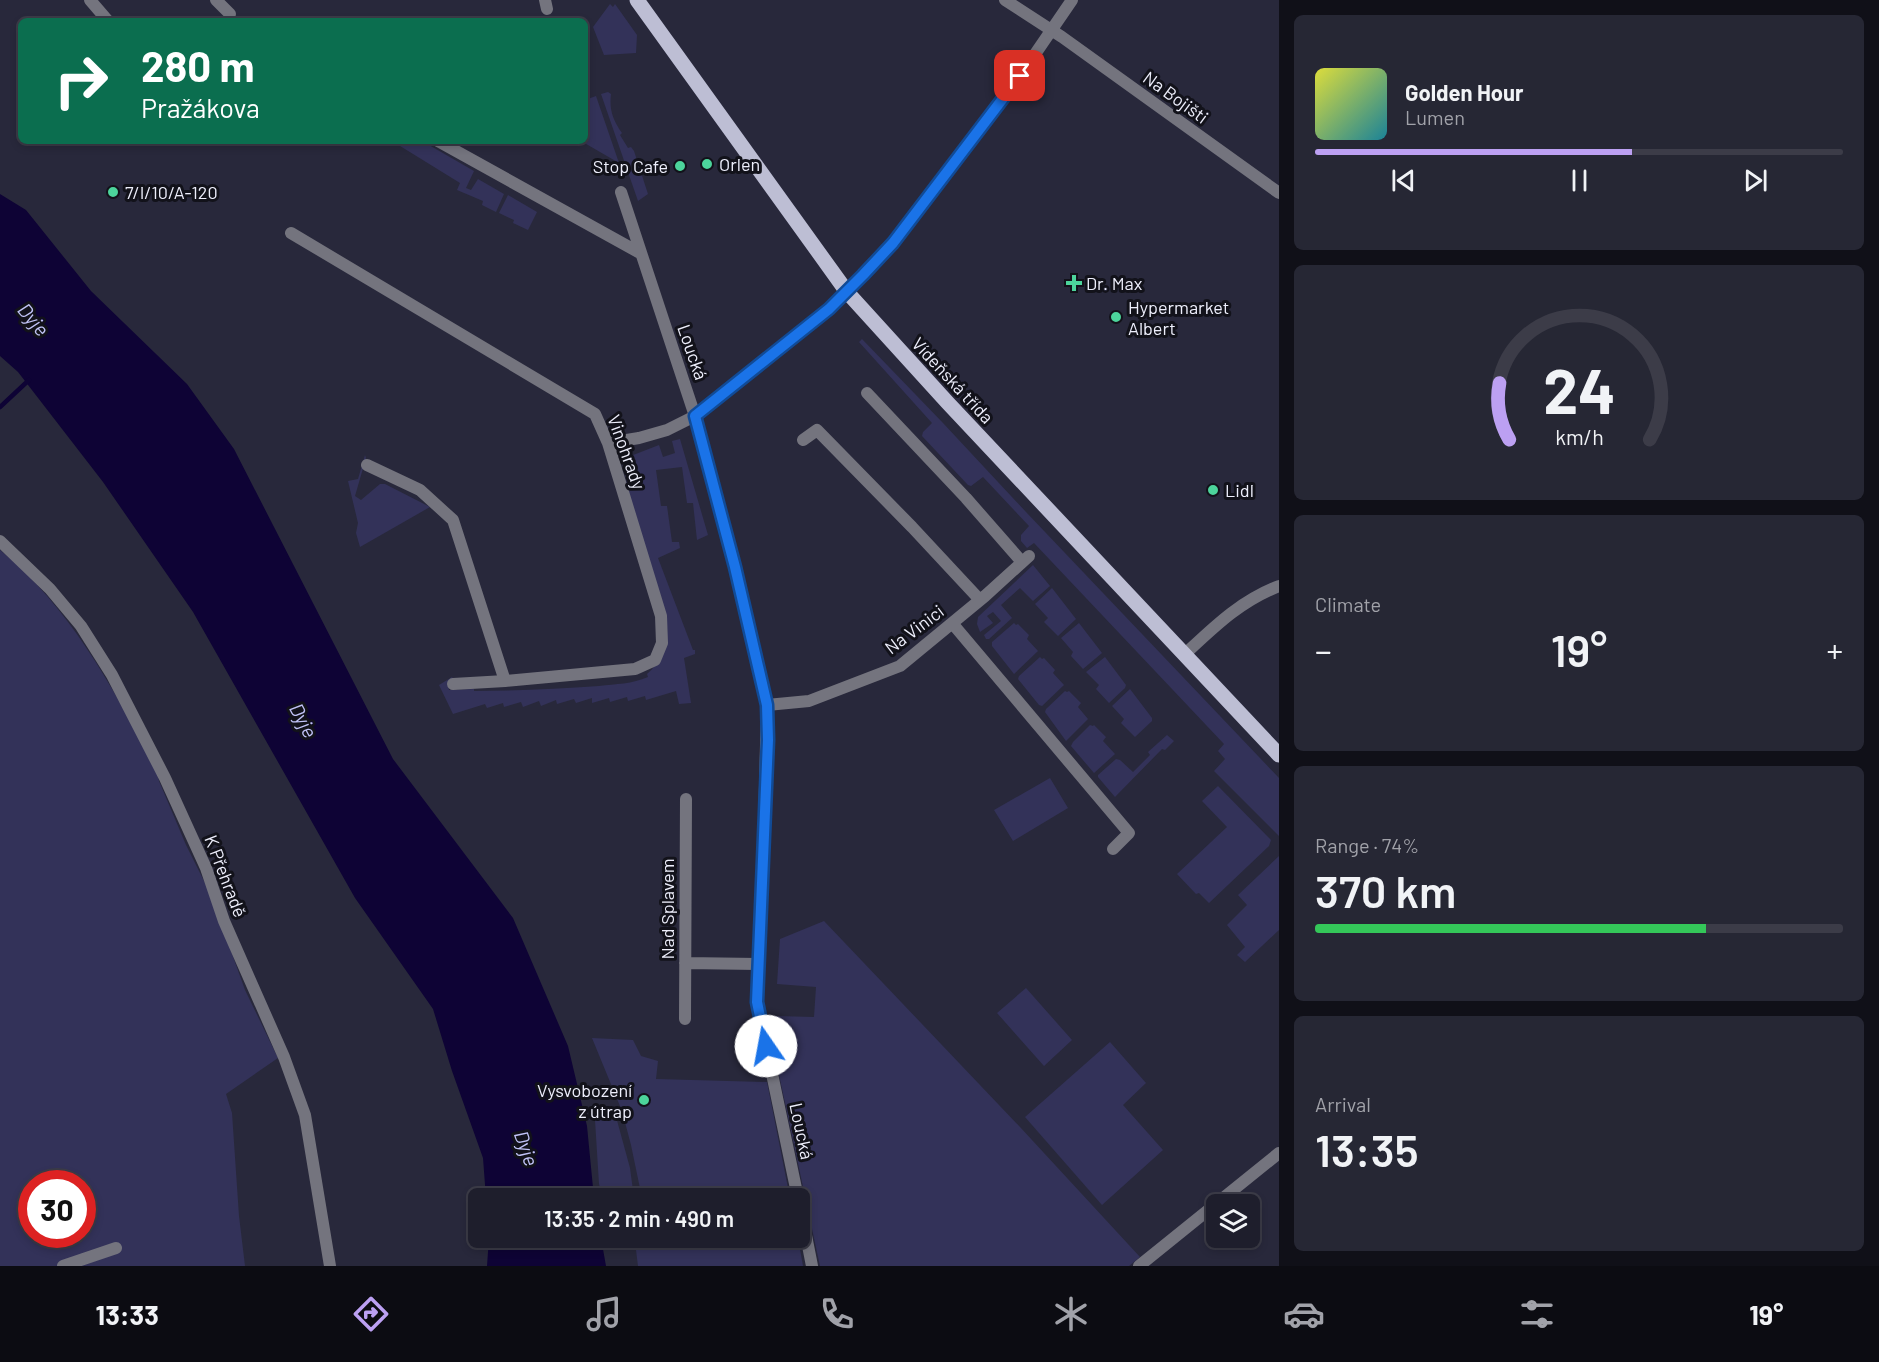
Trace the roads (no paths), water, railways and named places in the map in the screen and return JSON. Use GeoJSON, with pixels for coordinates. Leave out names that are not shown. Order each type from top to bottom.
{"type":"FeatureCollection","features":[{"type":"Feature","properties":{"kind":"main road","name":"Vídeňská třída"},"geometry":{"type":"LineString","coordinates":[[636,0],[847,292],[947,402],[1279,755]]}},
{"type":"Feature","properties":{"kind":"street"},"geometry":{"type":"LineString","coordinates":[[90,0],[105,18]]}},
{"type":"Feature","properties":{"kind":"street"},"geometry":{"type":"LineString","coordinates":[[216,0],[230,14]]}},
{"type":"Feature","properties":{"kind":"street","name":"Na Bojišti"},"geometry":{"type":"LineString","coordinates":[[1005,0],[1051,30],[1279,193]]}},
{"type":"Feature","properties":{"kind":"street"},"geometry":{"type":"LineString","coordinates":[[608,443],[667,430],[695,416],[847,292],[893,243],[1020,76],[1072,0]]}},
{"type":"Feature","properties":{"kind":"street"},"geometry":{"type":"LineString","coordinates":[[443,144],[640,253]]}},
{"type":"Feature","properties":{"kind":"street","name":"Loucká"},"geometry":{"type":"LineString","coordinates":[[621,192],[695,416],[738,578],[767,705],[764,854],[757,1002],[796,1188]]}},
{"type":"Feature","properties":{"kind":"street","name":"Vinohrady"},"geometry":{"type":"LineString","coordinates":[[291,233],[595,414],[608,443],[661,615],[662,643],[655,660],[634,669],[453,684]]}},
{"type":"Feature","properties":{"kind":"street","name":"Na Vinici"},"geometry":{"type":"LineString","coordinates":[[767,705],[809,701],[900,666],[980,600],[1025,559],[867,393]]}},
{"type":"Feature","properties":{"kind":"street"},"geometry":{"type":"LineString","coordinates":[[803,440],[817,430],[980,600]]}},
{"type":"Feature","properties":{"kind":"street"},"geometry":{"type":"LineString","coordinates":[[367,465],[420,490],[453,520],[505,681]]}},
{"type":"Feature","properties":{"kind":"street","name":"K Přehradě"},"geometry":{"type":"LineString","coordinates":[[0,541],[50,589],[81,626],[112,675],[165,778],[206,868],[224,921],[284,1057],[305,1115],[330,1266]]}},
{"type":"Feature","properties":{"kind":"street"},"geometry":{"type":"LineString","coordinates":[[1185,654],[1230,612],[1265,591],[1279,586]]}},
{"type":"Feature","properties":{"kind":"street"},"geometry":{"type":"LineString","coordinates":[[952,623],[1129,832],[1113,849]]}},
{"type":"Feature","properties":{"kind":"street","name":"Nad Splavem"},"geometry":{"type":"LineString","coordinates":[[685,1019],[686,799]]}},
{"type":"Feature","properties":{"kind":"street"},"geometry":{"type":"LineString","coordinates":[[685,963],[758,964]]}},
{"type":"Feature","properties":{"kind":"street"},"geometry":{"type":"LineString","coordinates":[[1139,1266],[1279,1153]]}},
{"type":"Feature","properties":{"kind":"street"},"geometry":{"type":"LineString","coordinates":[[63,1266],[116,1248]]}},
{"type":"Feature","properties":{"kind":"street"},"geometry":{"type":"LineString","coordinates":[[808,1248],[812,1266]]}},
{"type":"Feature","properties":{"kind":"water","name":"Dyje"},"geometry":{"type":"Polygon","coordinates":[[[0,194],[26,210],[91,291],[187,384],[234,449],[393,759],[513,918],[568,1046],[587,1126],[593,1188],[485,1188],[483,1158],[433,1009],[355,898],[193,612],[103,482],[18,372],[0,356],[0,194]]]}},
{"type":"Feature","properties":{"kind":"water"},"geometry":{"type":"Polygon","coordinates":[[[488,1248],[603,1248],[606,1266],[487,1266],[488,1248]]]}},
{"type":"Feature","properties":{"kind":"waterway"},"geometry":{"type":"LineString","coordinates":[[0,407],[29,380]]}},
{"type":"Feature","properties":{"kind":"place","name":"Orlen"},"geometry":{"type":"Point","coordinates":[707,164]}},
{"type":"Feature","properties":{"kind":"place","name":"Stop Cafe"},"geometry":{"type":"Point","coordinates":[680,166]}},
{"type":"Feature","properties":{"kind":"place","name":"7/I/10/A-120"},"geometry":{"type":"Point","coordinates":[113,192]}},
{"type":"Feature","properties":{"kind":"place","name":"Dr. Max"},"geometry":{"type":"Point","coordinates":[1074,283]}},
{"type":"Feature","properties":{"kind":"place","name":"Hypermarket Albert"},"geometry":{"type":"Point","coordinates":[1116,317]}},
{"type":"Feature","properties":{"kind":"place","name":"Lidl"},"geometry":{"type":"Point","coordinates":[1213,490]}},
{"type":"Feature","properties":{"kind":"place","name":"Vysvobození z útrap"},"geometry":{"type":"Point","coordinates":[644,1100]}}]}
